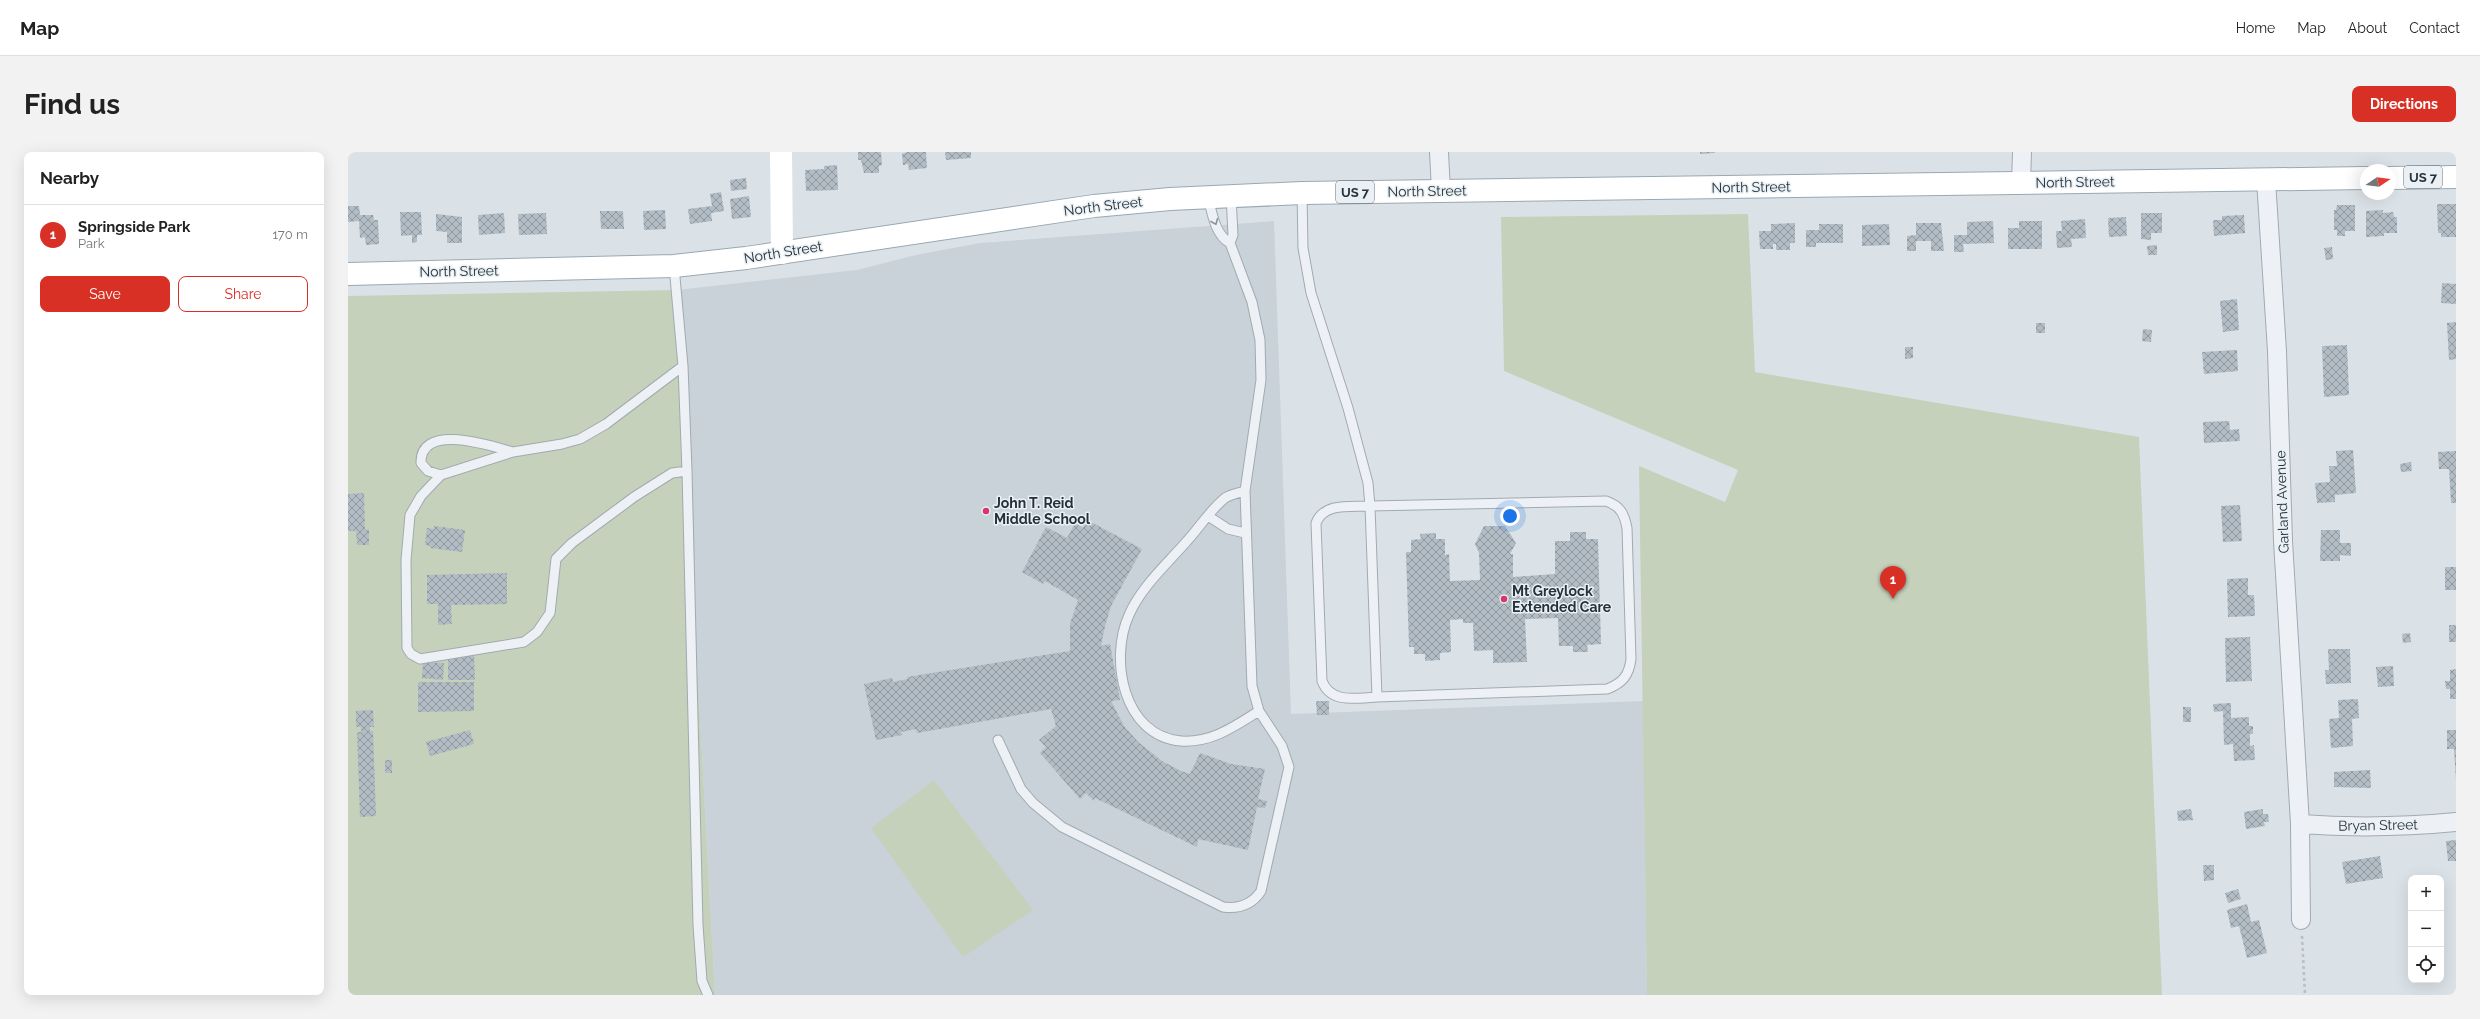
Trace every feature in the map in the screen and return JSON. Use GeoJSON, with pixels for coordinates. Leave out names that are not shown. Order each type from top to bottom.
{"type":"FeatureCollection","features":[{"type":"Feature","properties":{"kind":"main road"},"geometry":{"type":"LineString","coordinates":[[781,152],[782,253]]}},
{"type":"Feature","properties":{"kind":"main road","name":"US 7"},"geometry":{"type":"LineString","coordinates":[[2396,178],[2456,177]]}},
{"type":"Feature","properties":{"kind":"main road","name":"North Street"},"geometry":{"type":"LineString","coordinates":[[348,274],[674,266],[782,253],[1094,206],[1208,196],[1302,193],[2360,178]]}},
{"type":"Feature","properties":{"kind":"street"},"geometry":{"type":"LineString","coordinates":[[1440,152],[1440,191]]}},
{"type":"Feature","properties":{"kind":"street"},"geometry":{"type":"LineString","coordinates":[[2022,152],[2022,182]]}},
{"type":"Feature","properties":{"kind":"street","name":"Garland Avenue"},"geometry":{"type":"LineString","coordinates":[[2266,180],[2277,359],[2283,541],[2300,824],[2301,920]]}},
{"type":"Feature","properties":{"kind":"street","name":"Bryan Street"},"geometry":{"type":"LineString","coordinates":[[2300,824],[2358,827],[2416,826],[2456,822]]}},
{"type":"Feature","properties":{"kind":"lane"},"geometry":{"type":"LineString","coordinates":[[1302,193],[1303,248],[1311,293],[1348,408],[1368,482],[1377,697]]}},
{"type":"Feature","properties":{"kind":"lane"},"geometry":{"type":"LineString","coordinates":[[1230,195],[1233,235],[1230,243]]}},
{"type":"Feature","properties":{"kind":"lane"},"geometry":{"type":"LineString","coordinates":[[998,740],[1021,789],[1033,803],[1062,828],[1222,907],[1234,908],[1256,899],[1265,884],[1288,779],[1287,757],[1259,711],[1252,686],[1245,533],[1245,491],[1261,380],[1260,340],[1252,302],[1230,243],[1223,239],[1214,219],[1208,196]]}},
{"type":"Feature","properties":{"kind":"lane"},"geometry":{"type":"LineString","coordinates":[[674,266],[683,366],[687,470],[698,925],[702,981],[708,995]]}},
{"type":"Feature","properties":{"kind":"lane"},"geometry":{"type":"LineString","coordinates":[[683,366],[606,424],[580,439],[562,444],[513,452],[441,475],[422,496],[410,515],[408,530],[407,648],[411,654],[420,659],[524,642],[537,632],[550,612],[556,559],[567,548],[634,497],[672,473],[687,470]]}},
{"type":"Feature","properties":{"kind":"lane"},"geometry":{"type":"LineString","coordinates":[[441,475],[428,471],[421,463],[421,456],[425,448],[437,441],[455,438],[513,452]]}},
{"type":"Feature","properties":{"kind":"lane"},"geometry":{"type":"LineString","coordinates":[[1245,491],[1224,498],[1138,597],[1128,615],[1120,649],[1126,695],[1132,708],[1152,729],[1164,737],[1182,740],[1216,736],[1259,711]]}},
{"type":"Feature","properties":{"kind":"lane"},"geometry":{"type":"LineString","coordinates":[[1606,501],[1615,504],[1622,511],[1627,528],[1632,659],[1630,670],[1625,678],[1618,684],[1607,689],[1339,698],[1332,695],[1326,689],[1322,681],[1320,666],[1316,523],[1319,515],[1331,508],[1370,506],[1606,501]]}},
{"type":"Feature","properties":{"kind":"lane"},"geometry":{"type":"LineString","coordinates":[[1208,516],[1228,530],[1245,533]]}},
{"type":"Feature","properties":{"kind":"path"},"geometry":{"type":"LineString","coordinates":[[2301,920],[2305,995]]}},
{"type":"Feature","properties":{"kind":"shaded area","name":"John T. Reid Middle School"},"geometry":{"type":"Polygon","coordinates":[[[1274,221],[1291,714],[1643,701],[1647,995],[715,995],[677,290],[857,270],[916,255],[980,243],[1274,221]]]}},
{"type":"Feature","properties":{"kind":"green space"},"geometry":{"type":"Polygon","coordinates":[[[1748,214],[1755,372],[2139,437],[2162,995],[1647,995],[1639,466],[1725,502],[1738,470],[1504,371],[1501,217],[1748,214]]]}},
{"type":"Feature","properties":{"kind":"green space"},"geometry":{"type":"Polygon","coordinates":[[[677,290],[715,995],[348,995],[348,296],[677,290]]]}},
{"type":"Feature","properties":{"kind":"green space"},"geometry":{"type":"Polygon","coordinates":[[[934,780],[1033,910],[963,957],[871,828],[934,780]]]}},
{"type":"Feature","properties":{"kind":"building"},"geometry":{"type":"Polygon","coordinates":[[[858,152],[881,152],[882,165],[879,166],[879,173],[864,173],[861,160],[858,160],[858,152]]]}},
{"type":"Feature","properties":{"kind":"building"},"geometry":{"type":"Polygon","coordinates":[[[907,152],[926,152],[927,168],[909,170],[908,164],[903,165],[902,154],[907,152]]]}},
{"type":"Feature","properties":{"kind":"building"},"geometry":{"type":"Polygon","coordinates":[[[945,152],[971,152],[971,158],[946,160],[945,152]]]}},
{"type":"Feature","properties":{"kind":"building"},"geometry":{"type":"Polygon","coordinates":[[[1700,152],[1715,152],[1715,153],[1700,154],[1700,152]]]}},
{"type":"Feature","properties":{"kind":"building"},"geometry":{"type":"Polygon","coordinates":[[[837,165],[838,190],[806,191],[805,170],[824,169],[824,166],[837,165]]]}},
{"type":"Feature","properties":{"kind":"building"},"geometry":{"type":"Polygon","coordinates":[[[746,178],[747,189],[731,191],[730,180],[746,178]]]}},
{"type":"Feature","properties":{"kind":"building"},"geometry":{"type":"Polygon","coordinates":[[[721,192],[724,211],[711,213],[712,221],[690,224],[688,209],[712,206],[710,194],[721,192]]]}},
{"type":"Feature","properties":{"kind":"building"},"geometry":{"type":"Polygon","coordinates":[[[749,196],[751,217],[732,219],[730,199],[749,196]]]}},
{"type":"Feature","properties":{"kind":"building"},"geometry":{"type":"Polygon","coordinates":[[[2437,204],[2456,204],[2456,237],[2441,237],[2441,233],[2438,233],[2437,204]]]}},
{"type":"Feature","properties":{"kind":"building"},"geometry":{"type":"Polygon","coordinates":[[[2337,205],[2355,205],[2355,231],[2345,231],[2345,236],[2337,236],[2337,230],[2334,230],[2334,210],[2336,210],[2337,205]]]}},
{"type":"Feature","properties":{"kind":"building"},"geometry":{"type":"Polygon","coordinates":[[[348,206],[359,206],[360,215],[373,215],[374,220],[378,220],[379,244],[366,245],[365,237],[360,238],[359,221],[348,222],[348,206]]]}},
{"type":"Feature","properties":{"kind":"building"},"geometry":{"type":"Polygon","coordinates":[[[665,210],[666,229],[644,230],[643,211],[665,210]]]}},
{"type":"Feature","properties":{"kind":"building"},"geometry":{"type":"Polygon","coordinates":[[[2383,210],[2383,213],[2393,212],[2394,217],[2397,217],[2397,233],[2384,233],[2384,236],[2366,237],[2366,211],[2383,210]]]}},
{"type":"Feature","properties":{"kind":"building"},"geometry":{"type":"Polygon","coordinates":[[[600,211],[623,211],[624,229],[601,229],[600,211]]]}},
{"type":"Feature","properties":{"kind":"building"},"geometry":{"type":"Polygon","coordinates":[[[400,212],[421,212],[422,235],[417,235],[417,242],[412,243],[412,235],[401,236],[400,212]]]}},
{"type":"Feature","properties":{"kind":"building"},"geometry":{"type":"Polygon","coordinates":[[[504,213],[505,233],[479,235],[478,215],[504,213]]]}},
{"type":"Feature","properties":{"kind":"building"},"geometry":{"type":"Polygon","coordinates":[[[546,213],[547,234],[519,235],[518,214],[546,213]]]}},
{"type":"Feature","properties":{"kind":"building"},"geometry":{"type":"Polygon","coordinates":[[[2141,213],[2162,213],[2162,233],[2151,233],[2151,240],[2141,239],[2141,213]]]}},
{"type":"Feature","properties":{"kind":"building"},"geometry":{"type":"Polygon","coordinates":[[[436,214],[462,217],[462,243],[447,243],[447,232],[436,231],[436,214]]]}},
{"type":"Feature","properties":{"kind":"building"},"geometry":{"type":"Polygon","coordinates":[[[2244,215],[2245,233],[2214,236],[2213,220],[2222,220],[2222,216],[2244,215]]]}},
{"type":"Feature","properties":{"kind":"building"},"geometry":{"type":"Polygon","coordinates":[[[2126,217],[2127,236],[2109,237],[2108,218],[2126,217]]]}},
{"type":"Feature","properties":{"kind":"building"},"geometry":{"type":"Polygon","coordinates":[[[2085,219],[2086,238],[2071,239],[2072,247],[2057,248],[2056,231],[2062,231],[2061,221],[2085,219]]]}},
{"type":"Feature","properties":{"kind":"building"},"geometry":{"type":"Polygon","coordinates":[[[1993,221],[1994,243],[1963,244],[1964,252],[1954,252],[1954,235],[1967,235],[1967,222],[1993,221]]]}},
{"type":"Feature","properties":{"kind":"building"},"geometry":{"type":"Polygon","coordinates":[[[2019,221],[2042,221],[2042,249],[2008,249],[2008,228],[2019,228],[2019,221]]]}},
{"type":"Feature","properties":{"kind":"building"},"geometry":{"type":"Polygon","coordinates":[[[1795,223],[1795,243],[1790,243],[1790,250],[1776,250],[1776,244],[1773,244],[1773,249],[1760,249],[1759,231],[1771,231],[1771,224],[1795,223]]]}},
{"type":"Feature","properties":{"kind":"building"},"geometry":{"type":"Polygon","coordinates":[[[1916,223],[1941,223],[1944,251],[1931,251],[1931,241],[1916,241],[1916,251],[1907,251],[1907,236],[1916,235],[1916,223]]]}},
{"type":"Feature","properties":{"kind":"building"},"geometry":{"type":"Polygon","coordinates":[[[1819,224],[1843,224],[1843,243],[1816,243],[1816,247],[1806,247],[1806,230],[1819,230],[1819,224]]]}},
{"type":"Feature","properties":{"kind":"building"},"geometry":{"type":"Polygon","coordinates":[[[1889,224],[1890,245],[1862,246],[1862,225],[1889,224]]]}},
{"type":"Feature","properties":{"kind":"building"},"geometry":{"type":"Polygon","coordinates":[[[2157,245],[2157,255],[2148,255],[2147,246],[2157,245]]]}},
{"type":"Feature","properties":{"kind":"building"},"geometry":{"type":"Polygon","coordinates":[[[2332,247],[2333,259],[2326,260],[2324,248],[2332,247]]]}},
{"type":"Feature","properties":{"kind":"building"},"geometry":{"type":"Polygon","coordinates":[[[2442,283],[2456,284],[2456,304],[2441,303],[2442,283]]]}},
{"type":"Feature","properties":{"kind":"building"},"geometry":{"type":"Polygon","coordinates":[[[2237,299],[2239,330],[2223,332],[2220,301],[2237,299]]]}},
{"type":"Feature","properties":{"kind":"building"},"geometry":{"type":"Polygon","coordinates":[[[2456,322],[2456,359],[2449,360],[2447,323],[2456,322]]]}},
{"type":"Feature","properties":{"kind":"building"},"geometry":{"type":"Polygon","coordinates":[[[2036,323],[2045,323],[2045,333],[2036,333],[2036,323]]]}},
{"type":"Feature","properties":{"kind":"building"},"geometry":{"type":"Polygon","coordinates":[[[2143,329],[2152,330],[2151,342],[2142,341],[2143,329]]]}},
{"type":"Feature","properties":{"kind":"building"},"geometry":{"type":"Polygon","coordinates":[[[2347,345],[2349,395],[2324,397],[2322,346],[2347,345]]]}},
{"type":"Feature","properties":{"kind":"building"},"geometry":{"type":"Polygon","coordinates":[[[1905,347],[1913,347],[1913,358],[1905,359],[1905,347]]]}},
{"type":"Feature","properties":{"kind":"building"},"geometry":{"type":"Polygon","coordinates":[[[2237,350],[2238,371],[2204,374],[2202,352],[2237,350]]]}},
{"type":"Feature","properties":{"kind":"building"},"geometry":{"type":"Polygon","coordinates":[[[2229,421],[2230,430],[2239,429],[2240,441],[2204,443],[2203,422],[2229,421]]]}},
{"type":"Feature","properties":{"kind":"building"},"geometry":{"type":"Polygon","coordinates":[[[2353,450],[2356,493],[2335,495],[2335,502],[2317,503],[2315,483],[2330,482],[2329,466],[2337,466],[2336,451],[2353,450]]]}},
{"type":"Feature","properties":{"kind":"building"},"geometry":{"type":"Polygon","coordinates":[[[2456,451],[2456,503],[2451,503],[2449,469],[2439,469],[2438,452],[2456,451]]]}},
{"type":"Feature","properties":{"kind":"building"},"geometry":{"type":"Polygon","coordinates":[[[2411,462],[2412,471],[2401,472],[2400,464],[2411,462]]]}},
{"type":"Feature","properties":{"kind":"building"},"geometry":{"type":"Polygon","coordinates":[[[364,493],[365,530],[369,529],[369,545],[357,545],[356,531],[348,531],[348,494],[364,493]]]}},
{"type":"Feature","properties":{"kind":"building"},"geometry":{"type":"Polygon","coordinates":[[[2240,505],[2242,541],[2223,542],[2221,506],[2240,505]]]}},
{"type":"Feature","properties":{"kind":"building"},"geometry":{"type":"Polygon","coordinates":[[[1087,520],[1142,549],[1111,606],[1105,626],[1101,646],[1110,644],[1120,700],[1111,701],[1124,726],[1138,742],[1162,761],[1181,771],[1190,774],[1200,753],[1231,764],[1265,769],[1258,799],[1267,801],[1265,808],[1257,807],[1248,850],[1198,839],[1197,847],[1095,798],[1094,801],[1086,793],[1080,799],[1040,753],[1046,747],[1039,740],[1056,726],[1051,709],[917,733],[916,729],[901,732],[902,735],[876,740],[864,684],[892,678],[893,682],[908,679],[907,677],[1070,651],[1070,624],[1078,600],[1045,581],[1043,584],[1022,572],[1046,527],[1067,538],[1075,523],[1083,528],[1087,520]]]}},
{"type":"Feature","properties":{"kind":"building"},"geometry":{"type":"Polygon","coordinates":[[[434,526],[465,530],[462,552],[430,548],[431,546],[425,545],[427,528],[434,529],[434,526]]]}},
{"type":"Feature","properties":{"kind":"building","name":"Mt Greylock Extended Care"},"geometry":{"type":"Polygon","coordinates":[[[1484,526],[1505,526],[1516,543],[1510,554],[1513,554],[1513,577],[1555,574],[1555,541],[1570,541],[1570,532],[1586,532],[1586,539],[1598,539],[1601,644],[1587,645],[1588,652],[1573,652],[1573,646],[1559,646],[1558,618],[1525,619],[1527,662],[1493,663],[1493,650],[1474,651],[1473,623],[1463,623],[1463,619],[1450,620],[1451,652],[1440,653],[1440,660],[1425,661],[1425,654],[1414,654],[1414,647],[1409,647],[1406,552],[1411,552],[1411,540],[1421,539],[1420,534],[1436,533],[1436,539],[1445,539],[1445,555],[1449,554],[1450,581],[1480,580],[1479,553],[1475,544],[1484,526]]]}},
{"type":"Feature","properties":{"kind":"building"},"geometry":{"type":"Polygon","coordinates":[[[2321,530],[2340,530],[2340,543],[2351,543],[2351,556],[2340,555],[2340,561],[2320,561],[2321,530]]]}},
{"type":"Feature","properties":{"kind":"building"},"geometry":{"type":"Polygon","coordinates":[[[2445,567],[2456,567],[2456,590],[2445,590],[2445,567]]]}},
{"type":"Feature","properties":{"kind":"building"},"geometry":{"type":"Polygon","coordinates":[[[507,573],[507,604],[451,605],[452,624],[438,625],[438,604],[427,604],[427,575],[507,573]]]}},
{"type":"Feature","properties":{"kind":"building"},"geometry":{"type":"Polygon","coordinates":[[[2248,578],[2248,595],[2254,595],[2255,616],[2228,617],[2227,579],[2248,578]]]}},
{"type":"Feature","properties":{"kind":"building"},"geometry":{"type":"Polygon","coordinates":[[[2449,625],[2456,625],[2456,642],[2449,642],[2449,625]]]}},
{"type":"Feature","properties":{"kind":"building"},"geometry":{"type":"Polygon","coordinates":[[[2410,633],[2411,642],[2403,643],[2402,634],[2410,633]]]}},
{"type":"Feature","properties":{"kind":"building"},"geometry":{"type":"Polygon","coordinates":[[[2250,637],[2252,681],[2226,682],[2225,638],[2250,637]]]}},
{"type":"Feature","properties":{"kind":"building"},"geometry":{"type":"Polygon","coordinates":[[[2328,649],[2350,649],[2351,683],[2326,684],[2325,670],[2329,670],[2328,649]]]}},
{"type":"Feature","properties":{"kind":"building"},"geometry":{"type":"Polygon","coordinates":[[[474,655],[475,680],[448,680],[448,656],[474,655]]]}},
{"type":"Feature","properties":{"kind":"building"},"geometry":{"type":"Polygon","coordinates":[[[423,662],[444,663],[443,680],[422,678],[423,662]]]}},
{"type":"Feature","properties":{"kind":"building"},"geometry":{"type":"Polygon","coordinates":[[[2393,666],[2394,686],[2378,687],[2376,667],[2393,666]]]}},
{"type":"Feature","properties":{"kind":"building"},"geometry":{"type":"Polygon","coordinates":[[[2456,669],[2456,699],[2450,699],[2450,689],[2446,689],[2445,681],[2450,681],[2450,670],[2456,669]]]}},
{"type":"Feature","properties":{"kind":"building"},"geometry":{"type":"Polygon","coordinates":[[[418,682],[474,682],[474,711],[418,712],[418,682]]]}},
{"type":"Feature","properties":{"kind":"building"},"geometry":{"type":"Polygon","coordinates":[[[2358,699],[2359,718],[2352,719],[2353,746],[2331,748],[2329,719],[2339,718],[2338,700],[2358,699]]]}},
{"type":"Feature","properties":{"kind":"building"},"geometry":{"type":"Polygon","coordinates":[[[1316,701],[1329,701],[1329,715],[1317,715],[1316,701]]]}},
{"type":"Feature","properties":{"kind":"building"},"geometry":{"type":"Polygon","coordinates":[[[2231,703],[2231,718],[2249,717],[2249,726],[2253,726],[2253,734],[2250,734],[2250,746],[2254,745],[2255,760],[2234,761],[2233,744],[2224,745],[2223,711],[2214,712],[2213,704],[2231,703]]]}},
{"type":"Feature","properties":{"kind":"building"},"geometry":{"type":"Polygon","coordinates":[[[2183,707],[2191,707],[2191,722],[2183,722],[2183,707]]]}},
{"type":"Feature","properties":{"kind":"building"},"geometry":{"type":"Polygon","coordinates":[[[373,710],[374,727],[370,727],[370,731],[373,731],[376,816],[360,817],[357,732],[361,732],[361,727],[356,727],[356,711],[373,710]]]}},
{"type":"Feature","properties":{"kind":"building"},"geometry":{"type":"Polygon","coordinates":[[[470,730],[474,744],[430,756],[426,742],[470,730]]]}},
{"type":"Feature","properties":{"kind":"building"},"geometry":{"type":"Polygon","coordinates":[[[2447,730],[2456,730],[2456,780],[2454,749],[2447,749],[2447,730]]]}},
{"type":"Feature","properties":{"kind":"building"},"geometry":{"type":"Polygon","coordinates":[[[385,760],[392,760],[392,773],[385,773],[385,760]]]}},
{"type":"Feature","properties":{"kind":"building"},"geometry":{"type":"Polygon","coordinates":[[[2370,770],[2371,788],[2334,787],[2334,772],[2370,770]]]}},
{"type":"Feature","properties":{"kind":"building"},"geometry":{"type":"Polygon","coordinates":[[[2191,809],[2193,820],[2178,821],[2177,811],[2191,809]]]}},
{"type":"Feature","properties":{"kind":"building"},"geometry":{"type":"Polygon","coordinates":[[[2263,809],[2263,814],[2268,814],[2269,822],[2264,822],[2265,826],[2246,829],[2244,812],[2263,809]]]}},
{"type":"Feature","properties":{"kind":"building"},"geometry":{"type":"Polygon","coordinates":[[[2456,840],[2456,861],[2448,861],[2446,841],[2456,840]]]}},
{"type":"Feature","properties":{"kind":"building"},"geometry":{"type":"Polygon","coordinates":[[[2380,856],[2383,878],[2346,884],[2342,862],[2380,856]]]}},
{"type":"Feature","properties":{"kind":"building"},"geometry":{"type":"Polygon","coordinates":[[[2203,865],[2214,865],[2214,880],[2204,881],[2203,865]]]}},
{"type":"Feature","properties":{"kind":"building"},"geometry":{"type":"Polygon","coordinates":[[[2238,889],[2241,899],[2228,903],[2225,893],[2238,889]]]}},
{"type":"Feature","properties":{"kind":"building"},"geometry":{"type":"Polygon","coordinates":[[[2247,904],[2251,922],[2259,920],[2267,953],[2247,958],[2239,926],[2231,928],[2227,910],[2247,904]]]}},
{"type":"Feature","properties":{"kind":"place","name":"John T. Reid Middle School"},"geometry":{"type":"Point","coordinates":[986,511]}},
{"type":"Feature","properties":{"kind":"place","name":"Mt Greylock Extended Care"},"geometry":{"type":"Point","coordinates":[1504,599]}},
{"type":"Feature","properties":{"kind":"place","name":"Springside Park"},"geometry":{"type":"Point","coordinates":[1893,599]}}]}
